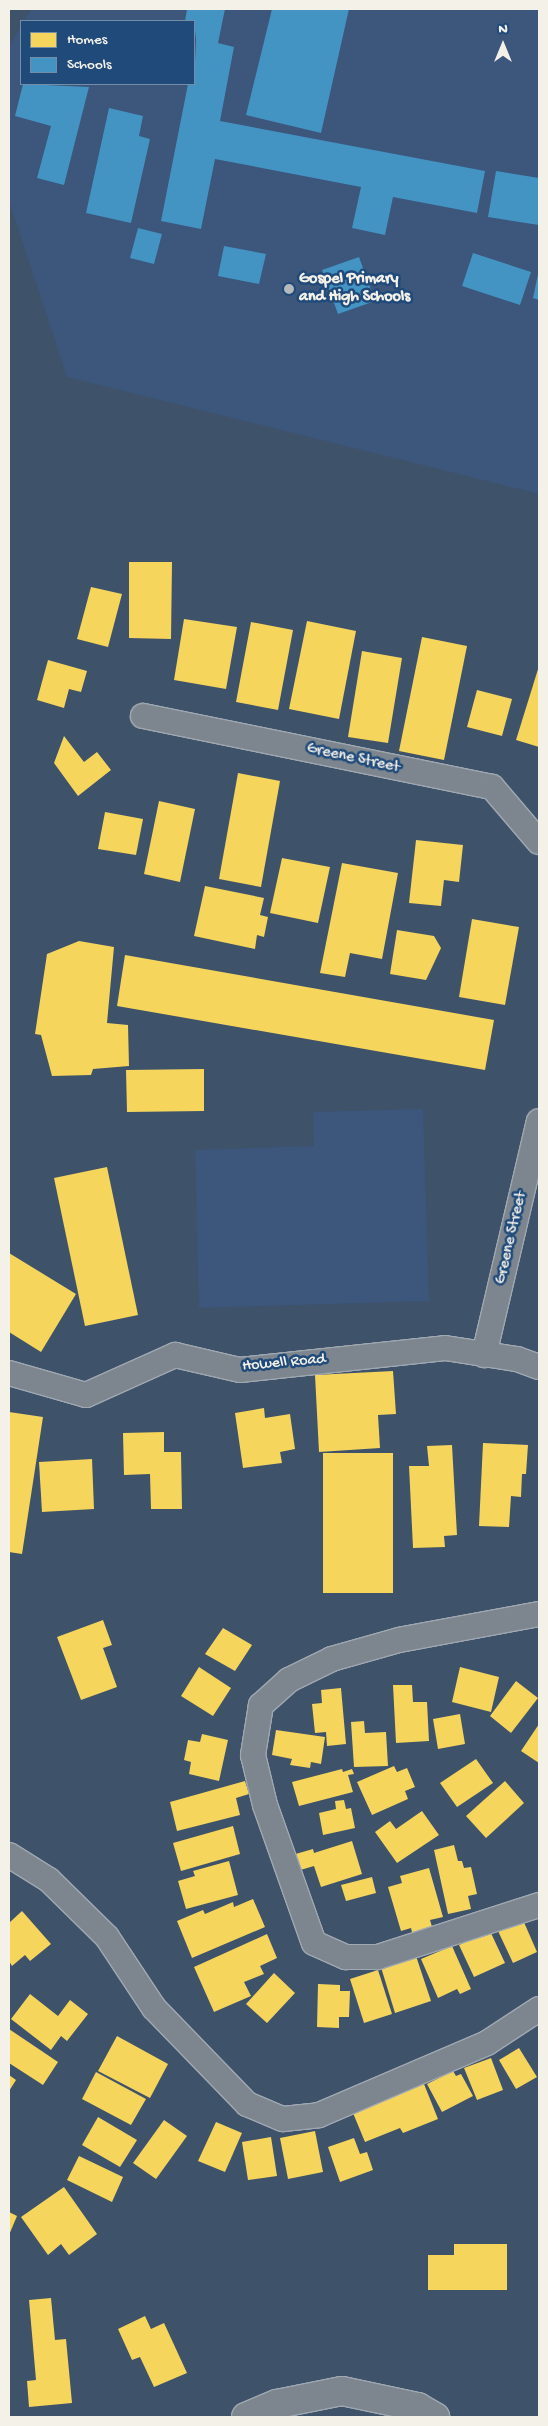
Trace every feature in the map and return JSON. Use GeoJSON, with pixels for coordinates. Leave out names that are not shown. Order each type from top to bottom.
{"type":"FeatureCollection","features":[{"type":"Feature","properties":{"kind":"main road"},"geometry":{"type":"LineString","coordinates":[[246,2417],[277,2404],[342,2391],[418,2407],[435,2417]]}},
{"type":"Feature","properties":{"kind":"street","name":"Greene Street"},"geometry":{"type":"LineString","coordinates":[[143,716],[492,788],[539,842]]}},
{"type":"Feature","properties":{"kind":"street","name":"Greene Street"},"geometry":{"type":"LineString","coordinates":[[484,1355],[539,1121]]}},
{"type":"Feature","properties":{"kind":"street","name":"Howell Road"},"geometry":{"type":"LineString","coordinates":[[9,1373],[86,1395],[175,1355],[240,1370],[445,1348],[517,1359],[539,1367]]}},
{"type":"Feature","properties":{"kind":"street"},"geometry":{"type":"LineString","coordinates":[[539,1614],[399,1640],[332,1659],[289,1680],[261,1705],[253,1755],[265,1805],[314,1943],[346,1957],[378,1957],[539,1905]]}},
{"type":"Feature","properties":{"kind":"street"},"geometry":{"type":"LineString","coordinates":[[9,1855],[49,1880],[107,1937],[154,2008],[247,2104],[283,2119],[319,2115],[443,2062],[487,2043],[539,2009]]}},
{"type":"Feature","properties":{"kind":"shaded area","name":"Gospel Primary and High Schools"},"geometry":{"type":"Polygon","coordinates":[[[31,9],[539,9],[539,494],[67,377],[9,201],[9,47],[20,28],[20,85],[195,85],[195,20],[25,20],[31,9]]]}},
{"type":"Feature","properties":{"kind":"shaded area"},"geometry":{"type":"Polygon","coordinates":[[[423,1109],[429,1301],[199,1308],[195,1150],[314,1146],[313,1112],[423,1109]]]}},
{"type":"Feature","properties":{"kind":"building: Homes"},"geometry":{"type":"Polygon","coordinates":[[[129,562],[172,562],[171,639],[129,638],[129,562]]]}},
{"type":"Feature","properties":{"kind":"building: Homes"},"geometry":{"type":"Polygon","coordinates":[[[91,587],[122,594],[108,647],[77,639],[91,587]]]}},
{"type":"Feature","properties":{"kind":"building: Homes"},"geometry":{"type":"Polygon","coordinates":[[[184,619],[237,627],[226,689],[174,680],[184,619]]]}},
{"type":"Feature","properties":{"kind":"building: Homes"},"geometry":{"type":"Polygon","coordinates":[[[307,621],[356,631],[339,719],[289,709],[307,621]]]}},
{"type":"Feature","properties":{"kind":"building: Homes"},"geometry":{"type":"Polygon","coordinates":[[[251,622],[293,630],[278,710],[236,702],[251,622]]]}},
{"type":"Feature","properties":{"kind":"building: Homes"},"geometry":{"type":"Polygon","coordinates":[[[422,637],[467,646],[444,760],[399,751],[422,637]]]}},
{"type":"Feature","properties":{"kind":"building: Homes"},"geometry":{"type":"Polygon","coordinates":[[[362,651],[402,658],[388,743],[348,737],[362,651]]]}},
{"type":"Feature","properties":{"kind":"building: Homes"},"geometry":{"type":"Polygon","coordinates":[[[48,660],[87,671],[81,692],[69,689],[64,708],[37,700],[48,660]]]}},
{"type":"Feature","properties":{"kind":"building: Homes"},"geometry":{"type":"Polygon","coordinates":[[[539,666],[539,747],[516,740],[539,666]]]}},
{"type":"Feature","properties":{"kind":"building: Homes"},"geometry":{"type":"Polygon","coordinates":[[[477,690],[512,699],[502,736],[467,727],[477,690]]]}},
{"type":"Feature","properties":{"kind":"building: Homes"},"geometry":{"type":"Polygon","coordinates":[[[64,736],[84,762],[97,752],[111,770],[78,796],[54,763],[64,736]]]}},
{"type":"Feature","properties":{"kind":"building: Homes"},"geometry":{"type":"Polygon","coordinates":[[[238,773],[280,781],[261,887],[219,879],[238,773]]]}},
{"type":"Feature","properties":{"kind":"building: Homes"},"geometry":{"type":"Polygon","coordinates":[[[159,801],[195,809],[180,882],[144,874],[159,801]]]}},
{"type":"Feature","properties":{"kind":"building: Homes"},"geometry":{"type":"Polygon","coordinates":[[[105,812],[143,819],[136,855],[98,849],[105,812]]]}},
{"type":"Feature","properties":{"kind":"building: Homes"},"geometry":{"type":"Polygon","coordinates":[[[416,840],[463,845],[459,882],[444,880],[441,906],[409,903],[416,840]]]}},
{"type":"Feature","properties":{"kind":"building: Homes"},"geometry":{"type":"Polygon","coordinates":[[[282,858],[330,867],[318,923],[270,913],[282,858]]]}},
{"type":"Feature","properties":{"kind":"building: Homes"},"geometry":{"type":"Polygon","coordinates":[[[342,863],[398,873],[382,959],[350,953],[345,977],[320,973],[342,863]]]}},
{"type":"Feature","properties":{"kind":"building: Homes"},"geometry":{"type":"Polygon","coordinates":[[[205,886],[264,898],[260,915],[268,917],[264,937],[257,935],[255,949],[194,936],[205,886]]]}},
{"type":"Feature","properties":{"kind":"building: Homes"},"geometry":{"type":"Polygon","coordinates":[[[472,919],[519,927],[505,1005],[459,997],[472,919]]]}},
{"type":"Feature","properties":{"kind":"building: Homes"},"geometry":{"type":"Polygon","coordinates":[[[397,930],[434,936],[441,948],[426,980],[390,974],[397,930]]]}},
{"type":"Feature","properties":{"kind":"building: Homes"},"geometry":{"type":"Polygon","coordinates":[[[79,941],[114,947],[107,1023],[128,1025],[129,1066],[93,1069],[91,1075],[52,1076],[41,1035],[35,1034],[47,954],[79,941]]]}},
{"type":"Feature","properties":{"kind":"building: Homes"},"geometry":{"type":"Polygon","coordinates":[[[125,955],[494,1020],[485,1070],[117,1006],[125,955]]]}},
{"type":"Feature","properties":{"kind":"building: Homes"},"geometry":{"type":"Polygon","coordinates":[[[204,1069],[204,1111],[127,1112],[126,1070],[204,1069]]]}},
{"type":"Feature","properties":{"kind":"building: Homes"},"geometry":{"type":"Polygon","coordinates":[[[107,1167],[138,1315],[85,1326],[54,1178],[107,1167]]]}},
{"type":"Feature","properties":{"kind":"building: Homes"},"geometry":{"type":"Polygon","coordinates":[[[9,1253],[76,1294],[41,1352],[9,1332],[9,1253]]]}},
{"type":"Feature","properties":{"kind":"building: Homes"},"geometry":{"type":"Polygon","coordinates":[[[393,1371],[396,1414],[378,1415],[380,1448],[319,1452],[315,1375],[393,1371]]]}},
{"type":"Feature","properties":{"kind":"building: Homes"},"geometry":{"type":"Polygon","coordinates":[[[264,1408],[265,1418],[290,1414],[295,1449],[280,1452],[282,1463],[243,1468],[235,1413],[264,1408]]]}},
{"type":"Feature","properties":{"kind":"building: Homes"},"geometry":{"type":"Polygon","coordinates":[[[9,1412],[43,1417],[22,1554],[9,1552],[9,1412]]]}},
{"type":"Feature","properties":{"kind":"building: Homes"},"geometry":{"type":"Polygon","coordinates":[[[164,1432],[164,1452],[181,1452],[182,1509],[151,1509],[150,1474],[124,1475],[123,1433],[164,1432]]]}},
{"type":"Feature","properties":{"kind":"building: Homes"},"geometry":{"type":"Polygon","coordinates":[[[483,1443],[528,1445],[526,1474],[522,1474],[521,1497],[511,1496],[509,1527],[479,1526],[483,1443]]]}},
{"type":"Feature","properties":{"kind":"building: Homes"},"geometry":{"type":"Polygon","coordinates":[[[452,1445],[457,1535],[444,1536],[445,1547],[413,1548],[409,1466],[429,1466],[427,1446],[452,1445]]]}},
{"type":"Feature","properties":{"kind":"building: Homes"},"geometry":{"type":"Polygon","coordinates":[[[323,1453],[393,1453],[393,1593],[323,1593],[323,1453]]]}},
{"type":"Feature","properties":{"kind":"building: Homes"},"geometry":{"type":"Polygon","coordinates":[[[92,1459],[94,1509],[42,1512],[39,1462],[92,1459]]]}},
{"type":"Feature","properties":{"kind":"building: Homes"},"geometry":{"type":"Polygon","coordinates":[[[103,1620],[112,1645],[103,1648],[117,1687],[81,1700],[57,1637],[103,1620]]]}},
{"type":"Feature","properties":{"kind":"building: Homes"},"geometry":{"type":"Polygon","coordinates":[[[223,1628],[252,1645],[235,1671],[205,1654],[223,1628]]]}},
{"type":"Feature","properties":{"kind":"building: Homes"},"geometry":{"type":"Polygon","coordinates":[[[199,1667],[231,1688],[213,1716],[181,1696],[199,1667]]]}},
{"type":"Feature","properties":{"kind":"building: Homes"},"geometry":{"type":"Polygon","coordinates":[[[460,1667],[499,1677],[491,1712],[452,1702],[460,1667]]]}},
{"type":"Feature","properties":{"kind":"building: Homes"},"geometry":{"type":"Polygon","coordinates":[[[516,1681],[538,1698],[511,1733],[490,1716],[516,1681]]]}},
{"type":"Feature","properties":{"kind":"building: Homes"},"geometry":{"type":"Polygon","coordinates":[[[393,1685],[412,1685],[413,1702],[427,1702],[429,1741],[396,1743],[393,1685]]]}},
{"type":"Feature","properties":{"kind":"building: Homes"},"geometry":{"type":"Polygon","coordinates":[[[341,1688],[346,1744],[327,1746],[326,1732],[315,1733],[312,1704],[322,1703],[321,1690],[341,1688]]]}},
{"type":"Feature","properties":{"kind":"building: Homes"},"geometry":{"type":"Polygon","coordinates":[[[460,1714],[465,1744],[438,1749],[433,1719],[460,1714]]]}},
{"type":"Feature","properties":{"kind":"building: Homes"},"geometry":{"type":"Polygon","coordinates":[[[364,1721],[365,1733],[386,1732],[388,1766],[354,1767],[351,1722],[364,1721]]]}},
{"type":"Feature","properties":{"kind":"building: Homes"},"geometry":{"type":"Polygon","coordinates":[[[539,1724],[539,1763],[521,1751],[539,1724]]]}},
{"type":"Feature","properties":{"kind":"building: Homes"},"geometry":{"type":"Polygon","coordinates":[[[276,1730],[325,1737],[321,1764],[311,1762],[310,1768],[290,1765],[292,1759],[272,1755],[276,1730]]]}},
{"type":"Feature","properties":{"kind":"building: Homes"},"geometry":{"type":"Polygon","coordinates":[[[202,1734],[228,1740],[219,1781],[189,1774],[191,1762],[184,1760],[188,1740],[200,1742],[202,1734]]]}},
{"type":"Feature","properties":{"kind":"building: Homes"},"geometry":{"type":"Polygon","coordinates":[[[476,1759],[493,1783],[457,1807],[440,1783],[476,1759]]]}},
{"type":"Feature","properties":{"kind":"building: Homes"},"geometry":{"type":"Polygon","coordinates":[[[394,1766],[397,1772],[407,1768],[415,1787],[405,1791],[408,1799],[372,1815],[357,1782],[394,1766]]]}},
{"type":"Feature","properties":{"kind":"building: Homes"},"geometry":{"type":"Polygon","coordinates":[[[342,1769],[343,1772],[352,1769],[354,1774],[348,1775],[353,1792],[299,1806],[292,1782],[342,1769]]]}},
{"type":"Feature","properties":{"kind":"building: Homes"},"geometry":{"type":"Polygon","coordinates":[[[245,1781],[249,1794],[236,1798],[240,1815],[177,1831],[170,1802],[245,1781]]]}},
{"type":"Feature","properties":{"kind":"building: Homes"},"geometry":{"type":"Polygon","coordinates":[[[505,1781],[524,1803],[486,1838],[466,1816],[505,1781]]]}},
{"type":"Feature","properties":{"kind":"building: Homes"},"geometry":{"type":"Polygon","coordinates":[[[344,1800],[346,1809],[351,1808],[355,1828],[323,1835],[319,1813],[336,1809],[335,1801],[344,1800]]]}},
{"type":"Feature","properties":{"kind":"building: Homes"},"geometry":{"type":"Polygon","coordinates":[[[422,1811],[439,1835],[397,1863],[375,1832],[390,1821],[396,1829],[422,1811]]]}},
{"type":"Feature","properties":{"kind":"building: Homes"},"geometry":{"type":"Polygon","coordinates":[[[233,1826],[240,1854],[181,1871],[173,1843],[233,1826]]]}},
{"type":"Feature","properties":{"kind":"building: Homes"},"geometry":{"type":"Polygon","coordinates":[[[352,1841],[362,1874],[321,1887],[314,1866],[297,1871],[292,1855],[313,1849],[314,1853],[352,1841]]]}},
{"type":"Feature","properties":{"kind":"building: Homes"},"geometry":{"type":"Polygon","coordinates":[[[454,1845],[458,1861],[462,1861],[464,1868],[471,1867],[477,1894],[468,1896],[471,1909],[448,1914],[434,1850],[454,1845]]]}},
{"type":"Feature","properties":{"kind":"building: Homes"},"geometry":{"type":"Polygon","coordinates":[[[229,1861],[238,1895],[186,1909],[178,1881],[195,1876],[193,1871],[229,1861]]]}},
{"type":"Feature","properties":{"kind":"building: Homes"},"geometry":{"type":"Polygon","coordinates":[[[429,1868],[443,1917],[430,1920],[433,1930],[413,1936],[411,1928],[401,1931],[388,1887],[402,1883],[400,1876],[429,1868]]]}},
{"type":"Feature","properties":{"kind":"building: Homes"},"geometry":{"type":"Polygon","coordinates":[[[372,1877],[376,1893],[346,1901],[341,1885],[372,1877]]]}},
{"type":"Feature","properties":{"kind":"building: Homes"},"geometry":{"type":"Polygon","coordinates":[[[253,1899],[265,1927],[192,1958],[177,1921],[203,1910],[205,1914],[233,1902],[234,1907],[253,1899]]]}},
{"type":"Feature","properties":{"kind":"building: Homes"},"geometry":{"type":"Polygon","coordinates":[[[22,1911],[51,1944],[30,1961],[25,1955],[12,1966],[9,1961],[9,1923],[22,1911]]]}},
{"type":"Feature","properties":{"kind":"building: Homes"},"geometry":{"type":"Polygon","coordinates":[[[523,1920],[537,1952],[513,1963],[498,1931],[523,1920]]]}},
{"type":"Feature","properties":{"kind":"building: Homes"},"geometry":{"type":"Polygon","coordinates":[[[490,1931],[505,1963],[474,1977],[459,1945],[490,1931]]]}},
{"type":"Feature","properties":{"kind":"building: Homes"},"geometry":{"type":"Polygon","coordinates":[[[267,1934],[277,1958],[260,1966],[264,1974],[244,1982],[251,1996],[214,2012],[194,1967],[267,1934]]]}},
{"type":"Feature","properties":{"kind":"building: Homes"},"geometry":{"type":"Polygon","coordinates":[[[452,1946],[471,1989],[460,1994],[457,1989],[438,1998],[421,1959],[452,1946]]]}},
{"type":"Feature","properties":{"kind":"building: Homes"},"geometry":{"type":"Polygon","coordinates":[[[415,1953],[431,2001],[395,2013],[380,1964],[415,1953]]]}},
{"type":"Feature","properties":{"kind":"building: Homes"},"geometry":{"type":"Polygon","coordinates":[[[378,1970],[392,2014],[364,2023],[350,1979],[378,1970]]]}},
{"type":"Feature","properties":{"kind":"building: Homes"},"geometry":{"type":"Polygon","coordinates":[[[274,1973],[295,1993],[267,2023],[246,2004],[274,1973]]]}},
{"type":"Feature","properties":{"kind":"building: Homes"},"geometry":{"type":"Polygon","coordinates":[[[318,1984],[340,1985],[340,1991],[350,1991],[349,2017],[339,2017],[339,2028],[317,2027],[318,1984]]]}},
{"type":"Feature","properties":{"kind":"building: Homes"},"geometry":{"type":"Polygon","coordinates":[[[30,1994],[58,2016],[70,2000],[88,2014],[67,2041],[61,2036],[51,2050],[11,2019],[30,1994]]]}},
{"type":"Feature","properties":{"kind":"building: Homes"},"geometry":{"type":"Polygon","coordinates":[[[9,2029],[58,2062],[43,2085],[9,2063],[9,2029]]]}},
{"type":"Feature","properties":{"kind":"building: Homes"},"geometry":{"type":"Polygon","coordinates":[[[117,2036],[168,2064],[150,2098],[98,2071],[117,2036]]]}},
{"type":"Feature","properties":{"kind":"building: Homes"},"geometry":{"type":"Polygon","coordinates":[[[519,2048],[537,2077],[516,2089],[499,2060],[519,2048]]]}},
{"type":"Feature","properties":{"kind":"building: Homes"},"geometry":{"type":"Polygon","coordinates":[[[491,2058],[503,2090],[477,2100],[464,2068],[491,2058]]]}},
{"type":"Feature","properties":{"kind":"building: Homes"},"geometry":{"type":"Polygon","coordinates":[[[453,2071],[456,2076],[461,2074],[473,2096],[442,2112],[427,2084],[453,2071]]]}},
{"type":"Feature","properties":{"kind":"building: Homes"},"geometry":{"type":"Polygon","coordinates":[[[96,2072],[146,2099],[131,2125],[82,2099],[96,2072]]]}},
{"type":"Feature","properties":{"kind":"building: Homes"},"geometry":{"type":"Polygon","coordinates":[[[9,2075],[16,2080],[9,2091],[9,2075]]]}},
{"type":"Feature","properties":{"kind":"building: Homes"},"geometry":{"type":"Polygon","coordinates":[[[424,2084],[438,2119],[403,2133],[400,2128],[365,2142],[353,2113],[424,2084]]]}},
{"type":"Feature","properties":{"kind":"building: Homes"},"geometry":{"type":"Polygon","coordinates":[[[98,2117],[137,2140],[120,2167],[82,2145],[98,2117]]]}},
{"type":"Feature","properties":{"kind":"building: Homes"},"geometry":{"type":"Polygon","coordinates":[[[164,2120],[187,2136],[156,2179],[133,2163],[164,2120]]]}},
{"type":"Feature","properties":{"kind":"building: Homes"},"geometry":{"type":"Polygon","coordinates":[[[216,2122],[242,2133],[225,2172],[198,2161],[216,2122]]]}},
{"type":"Feature","properties":{"kind":"building: Homes"},"geometry":{"type":"Polygon","coordinates":[[[315,2131],[323,2172],[288,2179],[280,2138],[315,2131]]]}},
{"type":"Feature","properties":{"kind":"building: Homes"},"geometry":{"type":"Polygon","coordinates":[[[271,2137],[277,2176],[248,2180],[242,2142],[271,2137]]]}},
{"type":"Feature","properties":{"kind":"building: Homes"},"geometry":{"type":"Polygon","coordinates":[[[354,2138],[360,2154],[367,2152],[373,2170],[340,2182],[328,2147],[354,2138]]]}},
{"type":"Feature","properties":{"kind":"building: Homes"},"geometry":{"type":"Polygon","coordinates":[[[79,2156],[123,2177],[112,2202],[67,2180],[79,2156]]]}},
{"type":"Feature","properties":{"kind":"building: Homes"},"geometry":{"type":"Polygon","coordinates":[[[64,2187],[97,2234],[69,2255],[61,2244],[48,2255],[21,2217],[64,2187]]]}},
{"type":"Feature","properties":{"kind":"building: Homes"},"geometry":{"type":"Polygon","coordinates":[[[9,2212],[17,2216],[9,2235],[9,2212]]]}},
{"type":"Feature","properties":{"kind":"building: Homes"},"geometry":{"type":"Polygon","coordinates":[[[454,2244],[507,2244],[507,2290],[428,2290],[428,2255],[454,2255],[454,2244]]]}},
{"type":"Feature","properties":{"kind":"building: Homes"},"geometry":{"type":"Polygon","coordinates":[[[51,2298],[55,2340],[66,2339],[72,2403],[29,2407],[27,2381],[36,2380],[29,2300],[51,2298]]]}},
{"type":"Feature","properties":{"kind":"building: Homes"},"geometry":{"type":"Polygon","coordinates":[[[145,2316],[151,2329],[164,2323],[187,2373],[154,2387],[140,2357],[132,2360],[118,2329],[145,2316]]]}},
{"type":"Feature","properties":{"kind":"building: Schools"},"geometry":{"type":"Polygon","coordinates":[[[187,9],[225,9],[218,43],[234,47],[220,121],[485,171],[477,213],[393,197],[385,235],[352,228],[361,187],[215,159],[201,229],[161,221],[188,85],[195,85],[195,20],[185,20],[187,9]]]}},
{"type":"Feature","properties":{"kind":"building: Schools"},"geometry":{"type":"Polygon","coordinates":[[[272,9],[349,9],[321,133],[246,115],[272,9]]]}},
{"type":"Feature","properties":{"kind":"building: Schools"},"geometry":{"type":"Polygon","coordinates":[[[23,85],[89,87],[64,185],[37,178],[51,126],[15,116],[23,85]]]}},
{"type":"Feature","properties":{"kind":"building: Schools"},"geometry":{"type":"Polygon","coordinates":[[[109,108],[143,116],[139,136],[150,139],[131,223],[86,213],[109,108]]]}},
{"type":"Feature","properties":{"kind":"building: Schools"},"geometry":{"type":"Polygon","coordinates":[[[496,171],[539,178],[539,225],[488,217],[496,171]]]}},
{"type":"Feature","properties":{"kind":"building: Schools"},"geometry":{"type":"Polygon","coordinates":[[[138,228],[162,234],[154,264],[130,258],[138,228]]]}},
{"type":"Feature","properties":{"kind":"building: Schools"},"geometry":{"type":"Polygon","coordinates":[[[224,246],[266,254],[259,284],[218,276],[224,246]]]}},
{"type":"Feature","properties":{"kind":"building: Schools"},"geometry":{"type":"Polygon","coordinates":[[[473,253],[531,272],[520,305],[462,286],[473,253]]]}},
{"type":"Feature","properties":{"kind":"building: Schools"},"geometry":{"type":"Polygon","coordinates":[[[359,257],[375,301],[338,314],[322,270],[359,257]]]}},
{"type":"Feature","properties":{"kind":"building: Schools"},"geometry":{"type":"Polygon","coordinates":[[[539,274],[539,300],[533,298],[539,274]]]}},
{"type":"Feature","properties":{"kind":"place","name":"Gospel Primary and High Schools"},"geometry":{"type":"Point","coordinates":[289,289]}}]}
